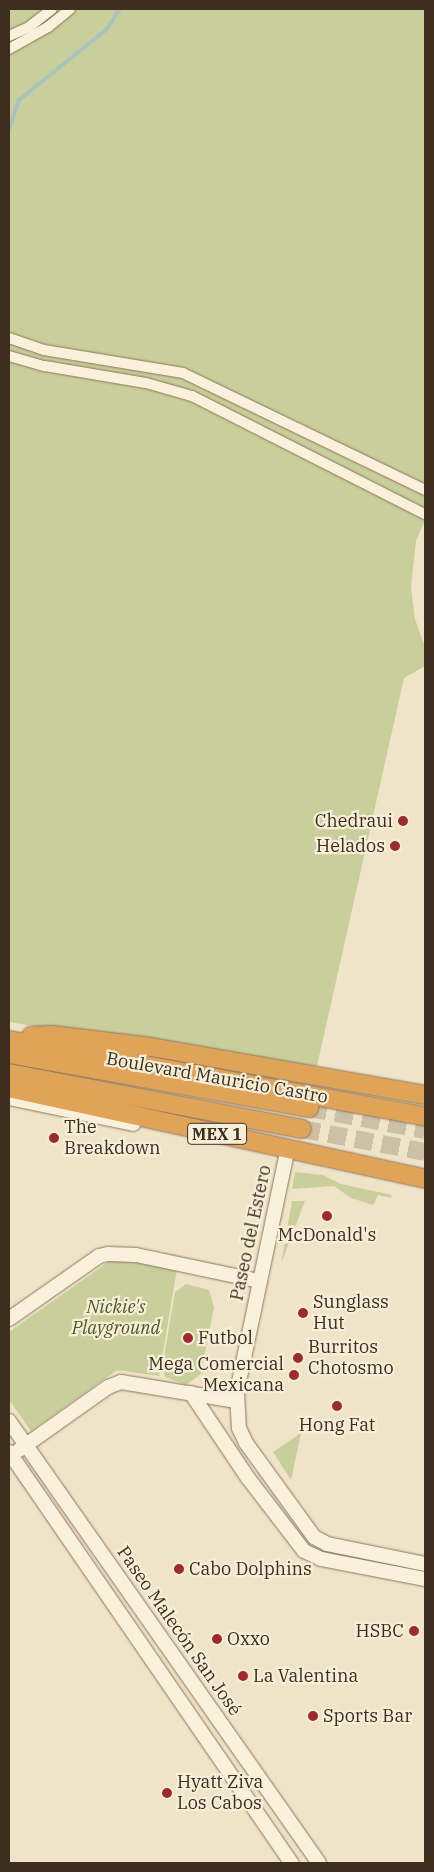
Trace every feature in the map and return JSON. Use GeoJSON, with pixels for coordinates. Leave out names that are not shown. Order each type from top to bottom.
{"type":"FeatureCollection","features":[{"type":"Feature","properties":{"kind":"highway"},"geometry":{"type":"LineString","coordinates":[[9,1038],[52,1035],[151,1047],[425,1095]]}},
{"type":"Feature","properties":{"kind":"highway","name":"Boulevard Mauricio Castro"},"geometry":{"type":"LineString","coordinates":[[9,1038],[425,1116]]}},
{"type":"Feature","properties":{"kind":"highway","name":"Boulevard Mauricio Castro"},"geometry":{"type":"LineString","coordinates":[[9,1054],[309,1108]]}},
{"type":"Feature","properties":{"kind":"highway","name":"Boulevard Mauricio Castro"},"geometry":{"type":"LineString","coordinates":[[9,1073],[302,1129]]}},
{"type":"Feature","properties":{"kind":"highway"},"geometry":{"type":"LineString","coordinates":[[9,1089],[69,1112]]}},
{"type":"Feature","properties":{"kind":"highway","name":"MEX 1"},"geometry":{"type":"LineString","coordinates":[[9,1089],[425,1179]]}},
{"type":"Feature","properties":{"kind":"street"},"geometry":{"type":"LineString","coordinates":[[9,36],[29,27],[52,9]]}},
{"type":"Feature","properties":{"kind":"street"},"geometry":{"type":"LineString","coordinates":[[9,49],[48,27],[70,9]]}},
{"type":"Feature","properties":{"kind":"street"},"geometry":{"type":"LineString","coordinates":[[9,338],[44,350],[183,372],[372,466],[425,490]]}},
{"type":"Feature","properties":{"kind":"street"},"geometry":{"type":"LineString","coordinates":[[9,356],[45,366],[146,383],[185,394],[425,514]]}},
{"type":"Feature","properties":{"kind":"street"},"geometry":{"type":"LineString","coordinates":[[364,483],[372,466]]}},
{"type":"Feature","properties":{"kind":"street"},"geometry":{"type":"LineString","coordinates":[[9,1098],[425,1185]]}},
{"type":"Feature","properties":{"kind":"street","name":"Paseo del Estero"},"geometry":{"type":"LineString","coordinates":[[286,1157],[259,1281],[236,1401],[239,1428],[259,1462],[308,1529],[321,1542],[425,1564]]}},
{"type":"Feature","properties":{"kind":"street"},"geometry":{"type":"LineString","coordinates":[[9,1319],[99,1256],[108,1254],[136,1256],[259,1281]]}},
{"type":"Feature","properties":{"kind":"street"},"geometry":{"type":"LineString","coordinates":[[236,1401],[136,1382],[114,1384],[10,1454],[292,1863]]}},
{"type":"Feature","properties":{"kind":"street"},"geometry":{"type":"LineString","coordinates":[[191,1393],[245,1473],[308,1555],[425,1579]]}},
{"type":"Feature","properties":{"kind":"street","name":"Paseo Malecón San José"},"geometry":{"type":"LineString","coordinates":[[9,1421],[319,1863]]}},
{"type":"Feature","properties":{"kind":"street"},"geometry":{"type":"LineString","coordinates":[[245,1473],[259,1462]]}},
{"type":"Feature","properties":{"kind":"street"},"geometry":{"type":"LineString","coordinates":[[390,1572],[393,1558]]}},
{"type":"Feature","properties":{"kind":"street"},"geometry":{"type":"LineString","coordinates":[[133,1635],[150,1623]]}},
{"type":"Feature","properties":{"kind":"green space"},"geometry":{"type":"Polygon","coordinates":[[[9,9],[425,9],[425,520],[416,541],[411,587],[415,619],[425,647],[425,666],[404,678],[317,1066],[194,1053],[9,1022],[9,9]]]}},
{"type":"Feature","properties":{"kind":"green space"},"geometry":{"type":"Polygon","coordinates":[[[295,1172],[323,1175],[341,1184],[392,1195],[391,1198],[378,1195],[373,1205],[351,1198],[334,1186],[292,1189],[295,1172]]]}},
{"type":"Feature","properties":{"kind":"green space"},"geometry":{"type":"Polygon","coordinates":[[[292,1201],[305,1201],[281,1264],[292,1201]]]}},
{"type":"Feature","properties":{"kind":"green space","name":"Nickie's Playground"},"geometry":{"type":"Polygon","coordinates":[[[114,1258],[177,1269],[159,1376],[117,1370],[31,1431],[9,1400],[9,1332],[114,1258]]]}},
{"type":"Feature","properties":{"kind":"green space","name":"Futbol"},"geometry":{"type":"Polygon","coordinates":[[[186,1284],[209,1290],[214,1307],[201,1374],[186,1385],[165,1377],[162,1368],[175,1292],[186,1284]]]}},
{"type":"Feature","properties":{"kind":"green space"},"geometry":{"type":"Polygon","coordinates":[[[301,1433],[291,1480],[273,1452],[301,1433]]]}},
{"type":"Feature","properties":{"kind":"waterway"},"geometry":{"type":"LineString","coordinates":[[9,130],[19,100],[107,29],[120,9]]}},
{"type":"Feature","properties":{"kind":"tunnel"},"geometry":{"type":"LineString","coordinates":[[309,1108],[425,1130]]}},
{"type":"Feature","properties":{"kind":"tunnel"},"geometry":{"type":"LineString","coordinates":[[302,1129],[425,1152]]}},
{"type":"Feature","properties":{"kind":"place","name":"Chedraui"},"geometry":{"type":"Point","coordinates":[403,821]}},
{"type":"Feature","properties":{"kind":"place","name":"Helados"},"geometry":{"type":"Point","coordinates":[395,846]}},
{"type":"Feature","properties":{"kind":"place","name":"The Breakdown"},"geometry":{"type":"Point","coordinates":[54,1138]}},
{"type":"Feature","properties":{"kind":"place","name":"McDonald's"},"geometry":{"type":"Point","coordinates":[327,1216]}},
{"type":"Feature","properties":{"kind":"place","name":"Sunglass Hut"},"geometry":{"type":"Point","coordinates":[303,1313]}},
{"type":"Feature","properties":{"kind":"place","name":"Futbol"},"geometry":{"type":"Point","coordinates":[188,1338]}},
{"type":"Feature","properties":{"kind":"place","name":"Burritos Chotosmo"},"geometry":{"type":"Point","coordinates":[298,1358]}},
{"type":"Feature","properties":{"kind":"place","name":"Mega Comercial Mexicana"},"geometry":{"type":"Point","coordinates":[294,1375]}},
{"type":"Feature","properties":{"kind":"place","name":"Hong Fat"},"geometry":{"type":"Point","coordinates":[337,1406]}},
{"type":"Feature","properties":{"kind":"place","name":"Cabo Dolphins"},"geometry":{"type":"Point","coordinates":[179,1569]}},
{"type":"Feature","properties":{"kind":"place","name":"HSBC"},"geometry":{"type":"Point","coordinates":[414,1631]}},
{"type":"Feature","properties":{"kind":"place","name":"Oxxo"},"geometry":{"type":"Point","coordinates":[217,1639]}},
{"type":"Feature","properties":{"kind":"place","name":"La Valentina"},"geometry":{"type":"Point","coordinates":[243,1676]}},
{"type":"Feature","properties":{"kind":"place","name":"Sports Bar"},"geometry":{"type":"Point","coordinates":[313,1716]}},
{"type":"Feature","properties":{"kind":"place","name":"Hyatt Ziva Los Cabos"},"geometry":{"type":"Point","coordinates":[167,1793]}}]}
